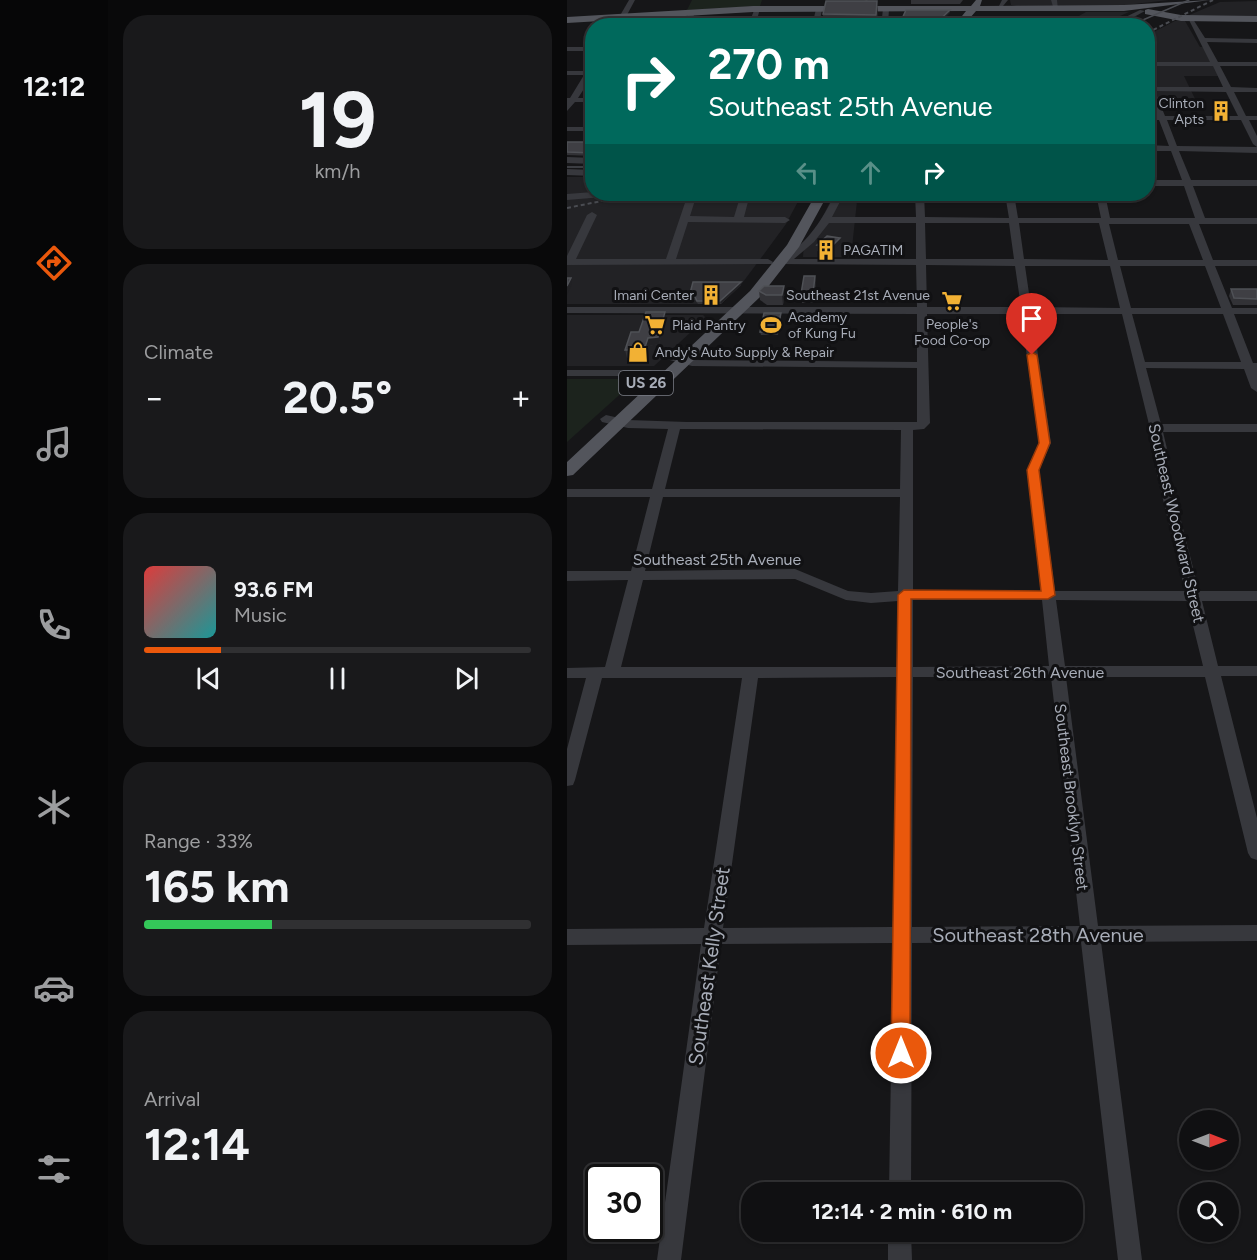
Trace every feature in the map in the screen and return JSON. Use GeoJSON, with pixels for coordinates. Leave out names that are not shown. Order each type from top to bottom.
{"type":"FeatureCollection","features":[{"type":"Feature","properties":{"kind":"main road"},"geometry":{"type":"LineString","coordinates":[[953,18],[963,9],[981,0]]}},
{"type":"Feature","properties":{"kind":"main road"},"geometry":{"type":"LineString","coordinates":[[1142,11],[1171,2],[1206,0]]}},
{"type":"Feature","properties":{"kind":"main road"},"geometry":{"type":"LineString","coordinates":[[604,18],[757,9],[819,9],[830,4],[886,9],[963,9]]}},
{"type":"Feature","properties":{"kind":"main road"},"geometry":{"type":"LineString","coordinates":[[972,4],[1055,4],[1124,9],[1191,18],[1257,20]]}},
{"type":"Feature","properties":{"kind":"main road"},"geometry":{"type":"LineString","coordinates":[[964,18],[972,4]]}},
{"type":"Feature","properties":{"kind":"main road"},"geometry":{"type":"LineString","coordinates":[[974,18],[1001,5]]}},
{"type":"Feature","properties":{"kind":"main road"},"geometry":{"type":"LineString","coordinates":[[1124,9],[1159,5]]}},
{"type":"Feature","properties":{"kind":"main road"},"geometry":{"type":"LineString","coordinates":[[567,20],[585,19]]}},
{"type":"Feature","properties":{"kind":"main road","name":"US 26"},"geometry":{"type":"LineString","coordinates":[[775,262],[807,201]]}},
{"type":"Feature","properties":{"kind":"main road","name":"US 26"},"geometry":{"type":"LineString","coordinates":[[567,471],[613,421],[732,310],[775,262],[817,201]]}},
{"type":"Feature","properties":{"kind":"main road","name":"US 26"},"geometry":{"type":"LineString","coordinates":[[567,455],[613,421]]}},
{"type":"Feature","properties":{"kind":"street"},"geometry":{"type":"LineString","coordinates":[[623,17],[632,0]]}},
{"type":"Feature","properties":{"kind":"street"},"geometry":{"type":"LineString","coordinates":[[687,18],[690,0]]}},
{"type":"Feature","properties":{"kind":"street"},"geometry":{"type":"LineString","coordinates":[[754,18],[757,9]]}},
{"type":"Feature","properties":{"kind":"street"},"geometry":{"type":"LineString","coordinates":[[817,18],[819,9]]}},
{"type":"Feature","properties":{"kind":"street"},"geometry":{"type":"LineString","coordinates":[[885,18],[886,9]]}},
{"type":"Feature","properties":{"kind":"street"},"geometry":{"type":"LineString","coordinates":[[1127,18],[1142,11]]}},
{"type":"Feature","properties":{"kind":"street"},"geometry":{"type":"LineString","coordinates":[[1155,148],[1257,147],[1191,18]]}},
{"type":"Feature","properties":{"kind":"street"},"geometry":{"type":"LineString","coordinates":[[1203,40],[1257,40]]}},
{"type":"Feature","properties":{"kind":"street"},"geometry":{"type":"LineString","coordinates":[[567,49],[585,49]]}},
{"type":"Feature","properties":{"kind":"street"},"geometry":{"type":"LineString","coordinates":[[1155,64],[1257,64]]}},
{"type":"Feature","properties":{"kind":"street"},"geometry":{"type":"LineString","coordinates":[[567,73],[585,72]]}},
{"type":"Feature","properties":{"kind":"street"},"geometry":{"type":"LineString","coordinates":[[567,109],[570,100],[585,79]]}},
{"type":"Feature","properties":{"kind":"street"},"geometry":{"type":"LineString","coordinates":[[1155,86],[1257,90]]}},
{"type":"Feature","properties":{"kind":"street"},"geometry":{"type":"LineString","coordinates":[[1155,101],[1201,217],[1194,224],[1228,311],[1253,366],[1257,388]]}},
{"type":"Feature","properties":{"kind":"street"},"geometry":{"type":"LineString","coordinates":[[1155,118],[1257,118]]}},
{"type":"Feature","properties":{"kind":"street"},"geometry":{"type":"LineString","coordinates":[[567,129],[585,129]]}},
{"type":"Feature","properties":{"kind":"street"},"geometry":{"type":"LineString","coordinates":[[567,160],[585,160]]}},
{"type":"Feature","properties":{"kind":"street"},"geometry":{"type":"LineString","coordinates":[[567,172],[585,172]]}},
{"type":"Feature","properties":{"kind":"street"},"geometry":{"type":"LineString","coordinates":[[1155,183],[1257,183]]}},
{"type":"Feature","properties":{"kind":"street"},"geometry":{"type":"LineString","coordinates":[[567,197],[585,195]]}},
{"type":"Feature","properties":{"kind":"street"},"geometry":{"type":"LineString","coordinates":[[670,262],[690,201]]}},
{"type":"Feature","properties":{"kind":"street"},"geometry":{"type":"LineString","coordinates":[[738,220],[744,201]]}},
{"type":"Feature","properties":{"kind":"street"},"geometry":{"type":"LineString","coordinates":[[775,262],[805,248],[828,220],[836,201]]}},
{"type":"Feature","properties":{"kind":"street"},"geometry":{"type":"LineString","coordinates":[[613,421],[675,425],[906,428],[920,426],[924,423],[920,201]]}},
{"type":"Feature","properties":{"kind":"street","name":"Southeast Brooklyn Street"},"geometry":{"type":"LineString","coordinates":[[1011,201],[1045,443],[1033,470],[1130,1260]]}},
{"type":"Feature","properties":{"kind":"street","name":"Southeast Woodward Street"},"geometry":{"type":"LineString","coordinates":[[1102,201],[1114,263],[1162,453],[1161,466],[1191,596],[1211,671],[1249,788],[1257,853]]}},
{"type":"Feature","properties":{"kind":"street"},"geometry":{"type":"LineString","coordinates":[[592,215],[568,262],[1257,263]]}},
{"type":"Feature","properties":{"kind":"street"},"geometry":{"type":"LineString","coordinates":[[685,219],[785,220]]}},
{"type":"Feature","properties":{"kind":"street"},"geometry":{"type":"LineString","coordinates":[[828,220],[1257,221]]}},
{"type":"Feature","properties":{"kind":"street","name":"Southeast 21st Avenue"},"geometry":{"type":"LineString","coordinates":[[567,309],[1257,311]]}},
{"type":"Feature","properties":{"kind":"street"},"geometry":{"type":"LineString","coordinates":[[678,360],[923,365]]}},
{"type":"Feature","properties":{"kind":"street"},"geometry":{"type":"LineString","coordinates":[[1140,365],[1253,366]]}},
{"type":"Feature","properties":{"kind":"street"},"geometry":{"type":"LineString","coordinates":[[567,373],[662,376]]}},
{"type":"Feature","properties":{"kind":"street"},"geometry":{"type":"LineString","coordinates":[[567,780],[637,576],[675,425]]}},
{"type":"Feature","properties":{"kind":"street"},"geometry":{"type":"LineString","coordinates":[[900,1182],[906,428]]}},
{"type":"Feature","properties":{"kind":"street"},"geometry":{"type":"LineString","coordinates":[[1156,428],[1257,428]]}},
{"type":"Feature","properties":{"kind":"street"},"geometry":{"type":"LineString","coordinates":[[567,493],[906,493]]}},
{"type":"Feature","properties":{"kind":"street","name":"Southeast 25th Avenue"},"geometry":{"type":"LineString","coordinates":[[567,576],[795,574],[808,577],[846,596],[1257,596]]}},
{"type":"Feature","properties":{"kind":"street","name":"Southeast 26th Avenue"},"geometry":{"type":"LineString","coordinates":[[567,672],[1257,671]]}},
{"type":"Feature","properties":{"kind":"street","name":"Southeast Kelly Street"},"geometry":{"type":"LineString","coordinates":[[669,1260],[712,935],[751,672]]}},
{"type":"Feature","properties":{"kind":"street","name":"Southeast 28th Avenue"},"geometry":{"type":"LineString","coordinates":[[567,937],[1257,933]]}},
{"type":"Feature","properties":{"kind":"street"},"geometry":{"type":"LineString","coordinates":[[900,1242],[900,1260]]}},
{"type":"Feature","properties":{"kind":"shaded area"},"geometry":{"type":"Polygon","coordinates":[[[692,0],[762,0],[760,6],[687,10],[692,0]]]}},
{"type":"Feature","properties":{"kind":"shaded area"},"geometry":{"type":"Polygon","coordinates":[[[1010,0],[1169,0],[1126,5],[1016,6],[1011,5],[1010,0]]]}},
{"type":"Feature","properties":{"kind":"shaded area"},"geometry":{"type":"Polygon","coordinates":[[[1257,1],[1257,16],[1187,16],[1220,2],[1257,1]]]}},
{"type":"Feature","properties":{"kind":"shaded area"},"geometry":{"type":"Polygon","coordinates":[[[1086,12],[1129,12],[1116,18],[1075,18],[1086,12]]]}},
{"type":"Feature","properties":{"kind":"shaded area"},"geometry":{"type":"Polygon","coordinates":[[[1175,21],[1185,21],[1200,47],[1205,47],[1220,76],[1184,76],[1197,103],[1155,103],[1155,31],[1175,21]]]}},
{"type":"Feature","properties":{"kind":"shaded area"},"geometry":{"type":"Polygon","coordinates":[[[567,177],[585,177],[585,201],[798,201],[786,224],[740,286],[721,304],[567,304],[567,177]]]}},
{"type":"Feature","properties":{"kind":"shaded area"},"geometry":{"type":"Polygon","coordinates":[[[830,201],[857,201],[851,257],[803,257],[804,243],[820,222],[830,201]]]}},
{"type":"Feature","properties":{"kind":"shaded area"},"geometry":{"type":"Polygon","coordinates":[[[567,315],[703,315],[706,318],[654,366],[567,366],[567,315]]]}},
{"type":"Feature","properties":{"kind":"shaded area"},"geometry":{"type":"Polygon","coordinates":[[[567,379],[637,379],[567,442],[567,379]]]}},
{"type":"Feature","properties":{"kind":"building"},"geometry":{"type":"Polygon","coordinates":[[[826,1],[877,1],[876,15],[823,14],[826,1]]]}},
{"type":"Feature","properties":{"kind":"building"},"geometry":{"type":"Polygon","coordinates":[[[906,10],[950,10],[942,18],[902,18],[906,10]]]}},
{"type":"Feature","properties":{"kind":"building"},"geometry":{"type":"Polygon","coordinates":[[[567,142],[585,142],[585,153],[567,152],[567,142]]]}},
{"type":"Feature","properties":{"kind":"building"},"geometry":{"type":"Polygon","coordinates":[[[827,236],[840,238],[830,248],[817,245],[827,236]]]}},
{"type":"Feature","properties":{"kind":"building"},"geometry":{"type":"Polygon","coordinates":[[[804,276],[815,276],[813,294],[801,294],[804,276]]]}},
{"type":"Feature","properties":{"kind":"building","name":"Imani Center"},"geometry":{"type":"Polygon","coordinates":[[[693,282],[741,282],[720,301],[697,301],[695,297],[689,297],[693,282]]]}},
{"type":"Feature","properties":{"kind":"building"},"geometry":{"type":"Polygon","coordinates":[[[764,286],[784,286],[782,295],[766,295],[759,291],[764,286]]]}},
{"type":"Feature","properties":{"kind":"building"},"geometry":{"type":"Polygon","coordinates":[[[1231,289],[1257,289],[1257,299],[1234,298],[1231,289]]]}},
{"type":"Feature","properties":{"kind":"building"},"geometry":{"type":"Polygon","coordinates":[[[646,312],[665,312],[658,337],[648,338],[644,350],[625,350],[631,332],[639,332],[646,312]]]}},
{"type":"Feature","properties":{"kind":"building","name":"Academy of Kung Fu"},"geometry":{"type":"Polygon","coordinates":[[[764,313],[781,313],[777,332],[760,332],[764,313]]]}},
{"type":"Feature","properties":{"kind":"tram line"},"geometry":{"type":"LineString","coordinates":[[1147,18],[1189,0]]}},
{"type":"Feature","properties":{"kind":"tram line"},"geometry":{"type":"LineString","coordinates":[[567,167],[585,167]]}},
{"type":"Feature","properties":{"kind":"railway"},"geometry":{"type":"LineString","coordinates":[[1155,29],[1213,0]]}},
{"type":"Feature","properties":{"kind":"railway"},"geometry":{"type":"LineString","coordinates":[[567,208],[602,201]]}},
{"type":"Feature","properties":{"kind":"place","name":"Clinton Apts"},"geometry":{"type":"Point","coordinates":[1221,111]}},
{"type":"Feature","properties":{"kind":"place","name":"PAGATIM"},"geometry":{"type":"Point","coordinates":[826,250]}},
{"type":"Feature","properties":{"kind":"place","name":"Imani Center"},"geometry":{"type":"Point","coordinates":[711,295]}},
{"type":"Feature","properties":{"kind":"place","name":"People's Food Co-op"},"geometry":{"type":"Point","coordinates":[952,301]}},
{"type":"Feature","properties":{"kind":"place","name":"Plaid Pantry"},"geometry":{"type":"Point","coordinates":[655,325]}},
{"type":"Feature","properties":{"kind":"place","name":"Academy of Kung Fu"},"geometry":{"type":"Point","coordinates":[771,325]}},
{"type":"Feature","properties":{"kind":"place","name":"Andy's Auto Supply & Repair"},"geometry":{"type":"Point","coordinates":[638,352]}},
{"type":"Feature","properties":{"kind":"route"},"geometry":{"type":"LineString","coordinates":[[901,1053],[904,595],[1048,595],[1033,470],[1045,443],[1032,355]]}}]}
